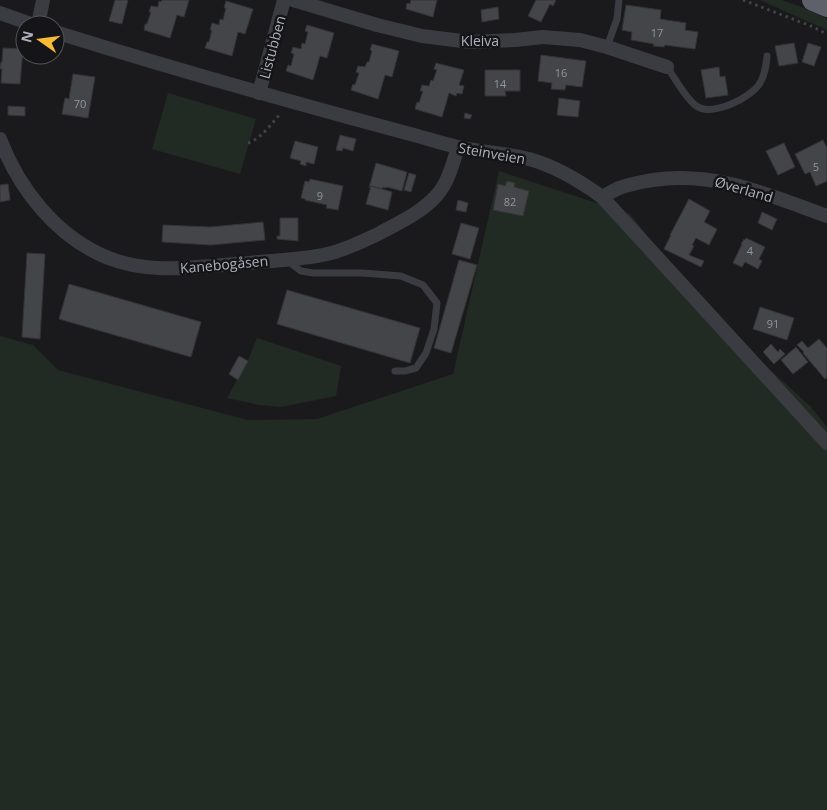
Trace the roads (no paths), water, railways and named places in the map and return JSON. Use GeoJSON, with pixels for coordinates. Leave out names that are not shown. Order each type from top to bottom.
{"type":"FeatureCollection","features":[{"type":"Feature","properties":{"kind":"highway"},"geometry":{"type":"LineString","coordinates":[[813,0],[827,6]]}},
{"type":"Feature","properties":{"kind":"street"},"geometry":{"type":"LineString","coordinates":[[39,15],[43,0]]}},
{"type":"Feature","properties":{"kind":"street","name":"Listubben"},"geometry":{"type":"LineString","coordinates":[[260,93],[284,0]]}},
{"type":"Feature","properties":{"kind":"street","name":"Kleiva"},"geometry":{"type":"LineString","coordinates":[[293,0],[377,25],[422,36],[470,42],[543,37],[580,40],[667,67]]}},
{"type":"Feature","properties":{"kind":"street"},"geometry":{"type":"LineString","coordinates":[[0,12],[15,17]]}},
{"type":"Feature","properties":{"kind":"street","name":"Steinveien"},"geometry":{"type":"LineString","coordinates":[[65,35],[260,93],[458,147],[528,159],[564,173],[602,197],[827,443]]}},
{"type":"Feature","properties":{"kind":"street","name":"Kanebogåsen"},"geometry":{"type":"LineString","coordinates":[[0,139],[20,181],[44,212],[65,233],[106,257],[126,264],[157,269],[290,259],[328,254],[355,245],[418,212],[438,194],[447,180],[458,147]]}},
{"type":"Feature","properties":{"kind":"street","name":"Øverland"},"geometry":{"type":"LineString","coordinates":[[602,197],[620,188],[642,182],[684,177],[727,182],[827,216]]}},
{"type":"Feature","properties":{"kind":"lane"},"geometry":{"type":"LineString","coordinates":[[607,47],[616,19],[619,0]]}},
{"type":"Feature","properties":{"kind":"lane"},"geometry":{"type":"LineString","coordinates":[[667,67],[680,88],[695,105],[706,109],[714,109],[738,101],[750,94],[758,86],[765,72],[768,56]]}},
{"type":"Feature","properties":{"kind":"lane"},"geometry":{"type":"LineString","coordinates":[[290,259],[293,265],[301,271],[401,276],[423,285],[437,303],[434,328],[426,353],[416,368],[395,371]]}}]}
